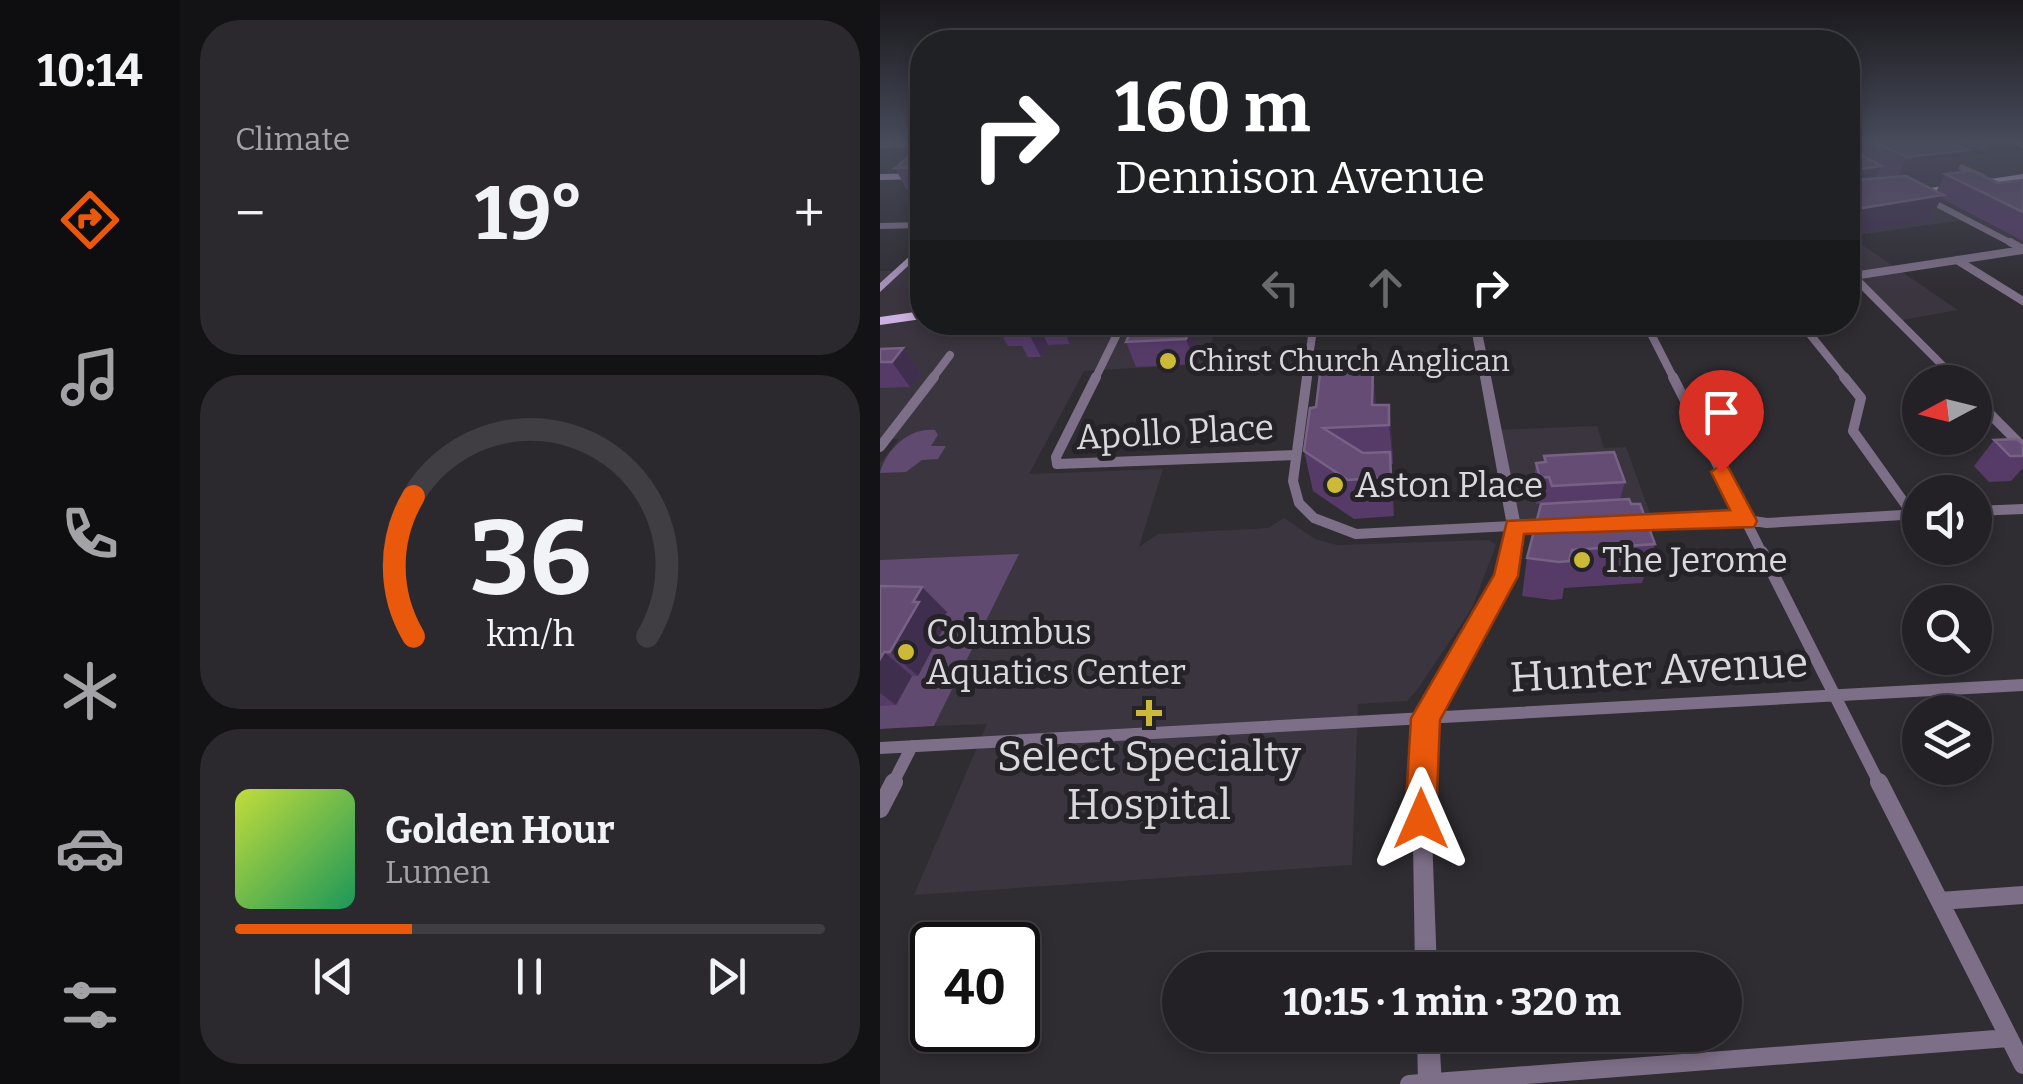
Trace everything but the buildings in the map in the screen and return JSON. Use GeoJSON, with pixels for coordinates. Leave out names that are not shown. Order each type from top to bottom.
{"type":"FeatureCollection","features":[{"type":"Feature","properties":{"kind":"main road"},"geometry":{"type":"LineString","coordinates":[[1892,194],[1908,192]]}},
{"type":"Feature","properties":{"kind":"main road"},"geometry":{"type":"LineString","coordinates":[[881,286],[910,263]]}},
{"type":"Feature","properties":{"kind":"main road"},"geometry":{"type":"LineString","coordinates":[[880,321],[910,317]]}},
{"type":"Feature","properties":{"kind":"street"},"geometry":{"type":"LineString","coordinates":[[1913,192],[2023,250]]}},
{"type":"Feature","properties":{"kind":"street"},"geometry":{"type":"LineString","coordinates":[[880,226],[910,225]]}},
{"type":"Feature","properties":{"kind":"street"},"geometry":{"type":"LineString","coordinates":[[1860,272],[2023,250]]}},
{"type":"Feature","properties":{"kind":"street"},"geometry":{"type":"LineString","coordinates":[[1957,260],[2023,301]]}},
{"type":"Feature","properties":{"kind":"street"},"geometry":{"type":"LineString","coordinates":[[1860,283],[1942,365]]}},
{"type":"Feature","properties":{"kind":"street","name":"Apollo Place"},"geometry":{"type":"LineString","coordinates":[[1117,335],[1056,457],[1058,464],[1296,455]]}},
{"type":"Feature","properties":{"kind":"street"},"geometry":{"type":"LineString","coordinates":[[1312,335],[1293,490],[1300,506],[1314,520],[1356,534],[1573,523]]}},
{"type":"Feature","properties":{"kind":"street"},"geometry":{"type":"LineString","coordinates":[[1425,952],[1420,782],[1426,718],[1506,576],[1514,526],[1477,335]]}},
{"type":"Feature","properties":{"kind":"street"},"geometry":{"type":"LineString","coordinates":[[1652,335],[2023,1065]]}},
{"type":"Feature","properties":{"kind":"street"},"geometry":{"type":"LineString","coordinates":[[1810,335],[1860,398],[1853,431],[1902,496]]}},
{"type":"Feature","properties":{"kind":"street"},"geometry":{"type":"LineString","coordinates":[[880,447],[950,355]]}},
{"type":"Feature","properties":{"kind":"street"},"geometry":{"type":"LineString","coordinates":[[1992,416],[2023,447]]}},
{"type":"Feature","properties":{"kind":"street"},"geometry":{"type":"LineString","coordinates":[[1992,510],[2023,509]]}},
{"type":"Feature","properties":{"kind":"street"},"geometry":{"type":"LineString","coordinates":[[1627,520],[1902,515]]}},
{"type":"Feature","properties":{"kind":"street","name":"Hunter Avenue"},"geometry":{"type":"LineString","coordinates":[[880,748],[2023,685]]}},
{"type":"Feature","properties":{"kind":"street"},"geometry":{"type":"LineString","coordinates":[[880,808],[912,746]]}},
{"type":"Feature","properties":{"kind":"street"},"geometry":{"type":"LineString","coordinates":[[1940,901],[2023,895]]}},
{"type":"Feature","properties":{"kind":"street"},"geometry":{"type":"LineString","coordinates":[[1426,1052],[1423,1084],[2010,1038]]}},
{"type":"Feature","properties":{"kind":"shaded area"},"geometry":{"type":"Polygon","coordinates":[[[1860,192],[2023,192],[2023,250],[1964,220],[1860,234],[1860,192]]]}},
{"type":"Feature","properties":{"kind":"shaded area"},"geometry":{"type":"Polygon","coordinates":[[[1860,243],[1958,310],[1897,321],[1860,283],[1860,243]]]}},
{"type":"Feature","properties":{"kind":"shaded area","name":"Select Specialty Hospital"},"geometry":{"type":"Polygon","coordinates":[[[910,261],[910,335],[1214,335],[1205,364],[1084,371],[1029,474],[1163,469],[1139,547],[1158,534],[1268,528],[1284,518],[1315,539],[1337,545],[1489,540],[1496,545],[1472,608],[1417,690],[1407,701],[1358,704],[1352,865],[914,895],[987,724],[934,726],[1018,555],[880,560],[880,463],[899,439],[880,439],[880,271],[895,271],[910,261]]]}},
{"type":"Feature","properties":{"kind":"shaded area"},"geometry":{"type":"Polygon","coordinates":[[[1597,426],[1604,448],[1626,447],[1652,519],[1509,525],[1493,430],[1597,426]]]}},
{"type":"Feature","properties":{"kind":"shaded area"},"geometry":{"type":"Polygon","coordinates":[[[935,430],[938,435],[931,446],[946,446],[938,459],[922,460],[906,472],[880,473],[900,441],[917,432],[935,430]]]}},
{"type":"Feature","properties":{"kind":"shaded area"},"geometry":{"type":"Polygon","coordinates":[[[1019,554],[934,726],[880,729],[880,560],[1019,554]]]}},
{"type":"Feature","properties":{"kind":"place","name":"Chirst Church Anglican"},"geometry":{"type":"Point","coordinates":[1168,361]}},
{"type":"Feature","properties":{"kind":"place","name":"Aston Place"},"geometry":{"type":"Point","coordinates":[1335,485]}},
{"type":"Feature","properties":{"kind":"place","name":"The Jerome"},"geometry":{"type":"Point","coordinates":[1582,560]}},
{"type":"Feature","properties":{"kind":"place","name":"Columbus Aquatics Center"},"geometry":{"type":"Point","coordinates":[906,652]}},
{"type":"Feature","properties":{"kind":"place","name":"Select Specialty Hospital"},"geometry":{"type":"Point","coordinates":[1149,713]}},
{"type":"Feature","properties":{"kind":"route"},"geometry":{"type":"LineString","coordinates":[[1421,819],[1426,718],[1506,576],[1514,526],[1724,517],[1746,521],[1721,472]]}}]}
